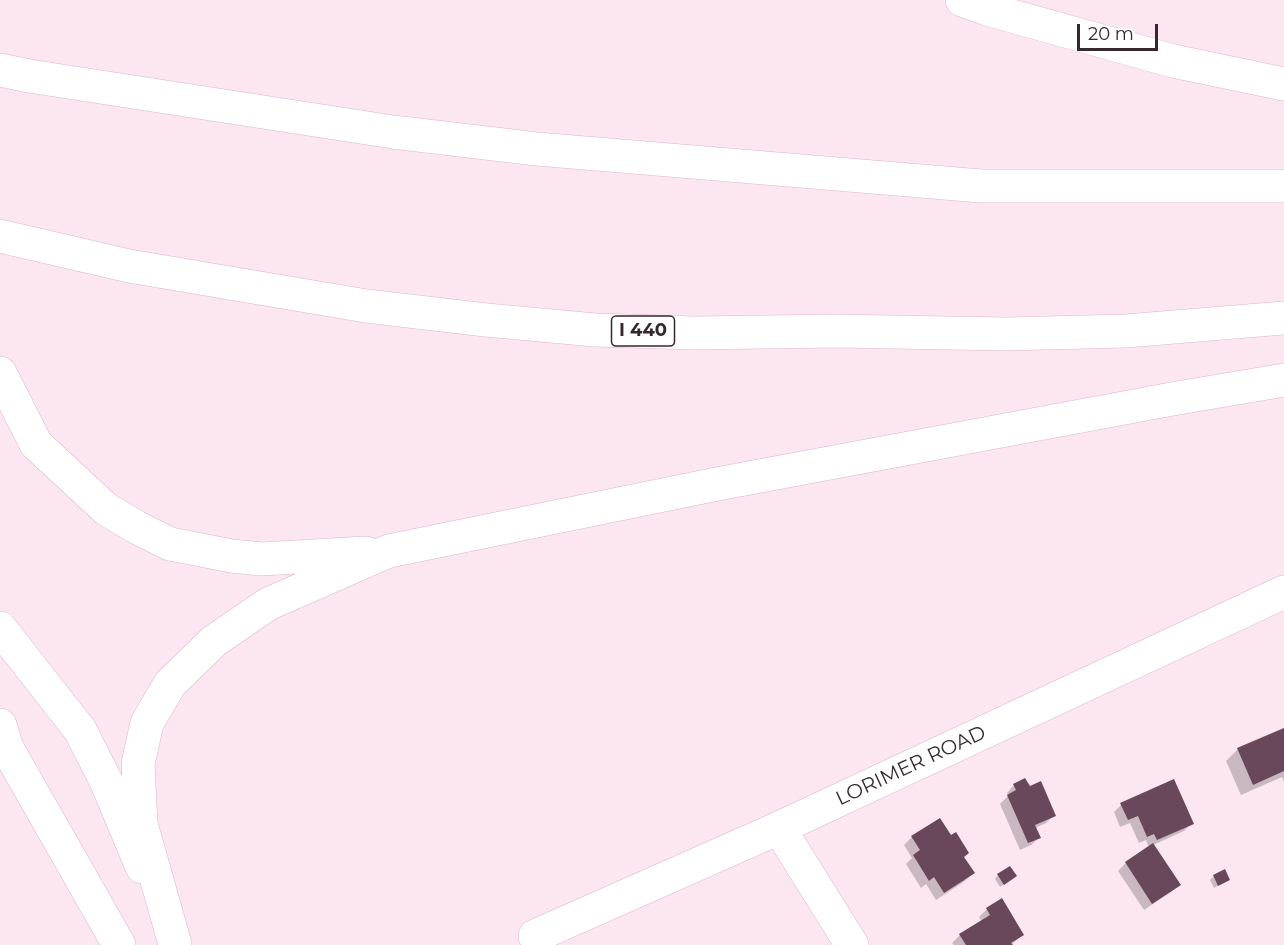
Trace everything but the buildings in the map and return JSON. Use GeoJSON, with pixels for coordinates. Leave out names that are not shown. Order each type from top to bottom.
{"type":"FeatureCollection","features":[{"type":"Feature","properties":{"kind":"main road"},"geometry":{"type":"LineString","coordinates":[[962,0],[1173,61],[1284,84]]}},
{"type":"Feature","properties":{"kind":"main road"},"geometry":{"type":"LineString","coordinates":[[14,73],[393,132],[537,149],[981,186],[1284,186]]}},
{"type":"Feature","properties":{"kind":"main road","name":"I 440"},"geometry":{"type":"LineString","coordinates":[[4,237],[129,266],[366,306],[596,330],[694,333],[836,331],[1006,334],[1126,331],[1284,318]]}},
{"type":"Feature","properties":{"kind":"main road"},"geometry":{"type":"LineString","coordinates":[[0,373],[36,444],[106,509],[170,544],[200,551],[262,559],[389,551],[717,484],[1284,380]]}},
{"type":"Feature","properties":{"kind":"main road"},"geometry":{"type":"LineString","coordinates":[[175,945],[141,824],[138,764],[147,723],[170,684],[214,640],[268,604],[389,551]]}},
{"type":"Feature","properties":{"kind":"main road","name":"LORIMER ROAD"},"geometry":{"type":"LineString","coordinates":[[535,936],[779,828],[1284,592]]}},
{"type":"Feature","properties":{"kind":"main road"},"geometry":{"type":"LineString","coordinates":[[0,628],[80,730],[106,781],[175,945]]}},
{"type":"Feature","properties":{"kind":"main road"},"geometry":{"type":"LineString","coordinates":[[2,739],[119,945]]}},
{"type":"Feature","properties":{"kind":"main road"},"geometry":{"type":"LineString","coordinates":[[779,828],[852,945]]}}]}
